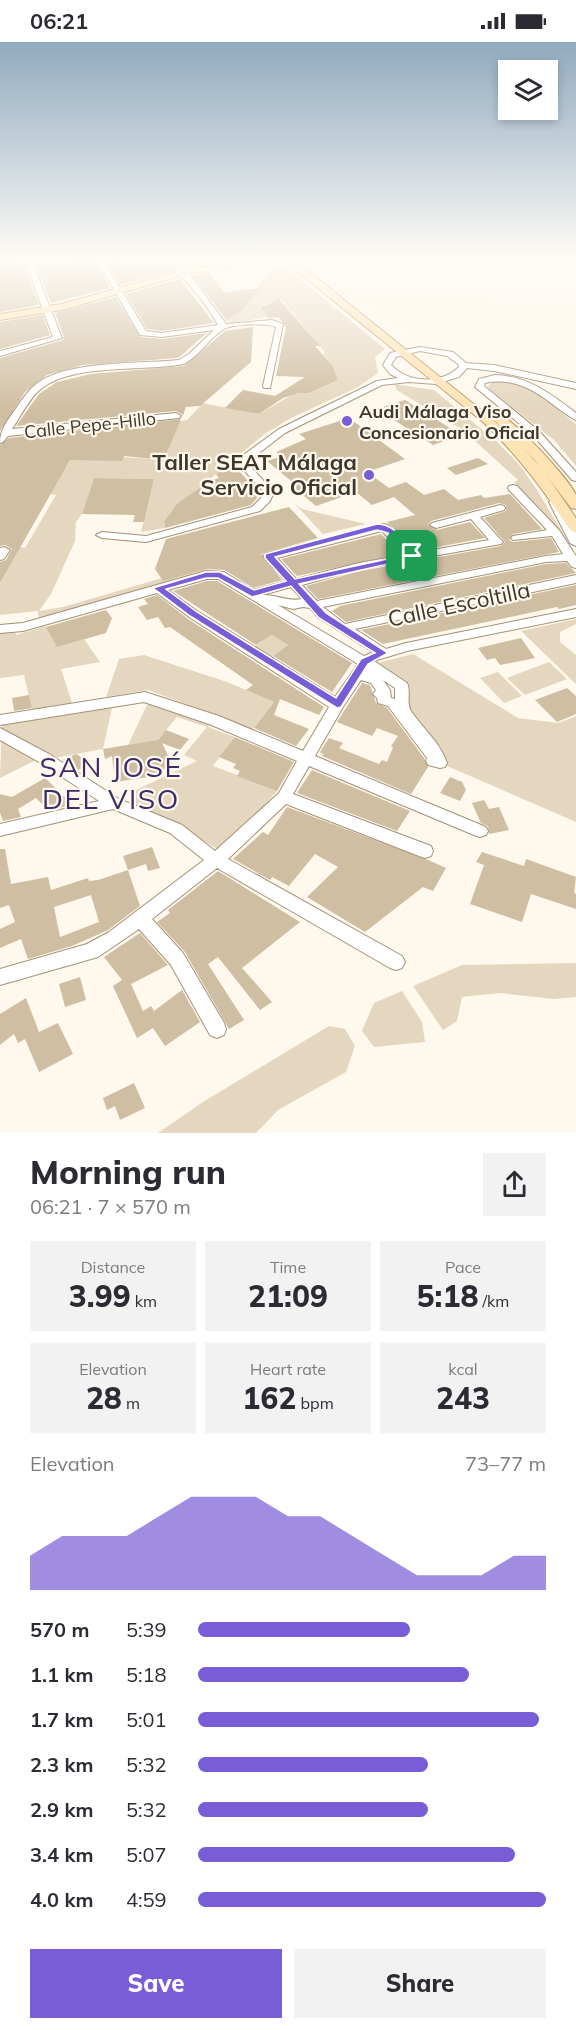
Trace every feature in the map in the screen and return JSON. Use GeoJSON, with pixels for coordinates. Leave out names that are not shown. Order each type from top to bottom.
{"type":"FeatureCollection","features":[{"type":"Feature","properties":{"kind":"main road"},"geometry":{"type":"LineString","coordinates":[[0,316],[46,309]]}},
{"type":"Feature","properties":{"kind":"main road"},"geometry":{"type":"LineString","coordinates":[[359,309],[407,350],[528,442],[552,470],[576,505]]}},
{"type":"Feature","properties":{"kind":"main road"},"geometry":{"type":"LineString","coordinates":[[444,379],[515,446],[576,528]]}},
{"type":"Feature","properties":{"kind":"street"},"geometry":{"type":"LineString","coordinates":[[0,354],[58,338],[46,309]]}},
{"type":"Feature","properties":{"kind":"street"},"geometry":{"type":"LineString","coordinates":[[129,309],[143,333],[162,335],[272,322],[280,327],[267,386]]}},
{"type":"Feature","properties":{"kind":"street"},"geometry":{"type":"LineString","coordinates":[[210,309],[222,327]]}},
{"type":"Feature","properties":{"kind":"street"},"geometry":{"type":"LineString","coordinates":[[2,436],[38,387],[55,376],[79,371],[182,362],[192,356],[222,327]]}},
{"type":"Feature","properties":{"kind":"street"},"geometry":{"type":"LineString","coordinates":[[391,370],[388,359],[407,350],[450,354],[463,365],[494,368],[576,386]]}},
{"type":"Feature","properties":{"kind":"street"},"geometry":{"type":"LineString","coordinates":[[102,536],[146,539],[256,509],[266,500],[269,492],[243,462],[282,430],[380,383],[412,379],[444,379],[459,373],[463,365]]}},
{"type":"Feature","properties":{"kind":"street"},"geometry":{"type":"LineString","coordinates":[[391,370],[412,379]]}},
{"type":"Feature","properties":{"kind":"street"},"geometry":{"type":"LineString","coordinates":[[380,383],[391,370]]}},
{"type":"Feature","properties":{"kind":"street"},"geometry":{"type":"LineString","coordinates":[[576,417],[531,384],[504,377],[482,381],[479,387],[536,433],[576,478]]}},
{"type":"Feature","properties":{"kind":"street","name":"Calle Pepe-Hillo"},"geometry":{"type":"LineString","coordinates":[[2,436],[176,416]]}},
{"type":"Feature","properties":{"kind":"street"},"geometry":{"type":"LineString","coordinates":[[546,485],[576,543]]}},
{"type":"Feature","properties":{"kind":"street"},"geometry":{"type":"LineString","coordinates":[[292,611],[516,564],[573,561],[555,532],[513,488]]}},
{"type":"Feature","properties":{"kind":"street"},"geometry":{"type":"LineString","coordinates":[[436,525],[500,508]]}},
{"type":"Feature","properties":{"kind":"street"},"geometry":{"type":"LineString","coordinates":[[252,594],[359,566],[497,542],[473,515]]}},
{"type":"Feature","properties":{"kind":"street"},"geometry":{"type":"LineString","coordinates":[[383,653],[323,615],[269,556],[384,527],[412,556]]}},
{"type":"Feature","properties":{"kind":"street"},"geometry":{"type":"LineString","coordinates":[[517,538],[555,532]]}},
{"type":"Feature","properties":{"kind":"street"},"geometry":{"type":"LineString","coordinates":[[507,553],[516,564]]}},
{"type":"Feature","properties":{"kind":"street"},"geometry":{"type":"LineString","coordinates":[[0,629],[23,627],[206,575],[220,575],[252,594],[292,611],[402,686],[402,710],[437,754],[440,763],[433,761],[435,757],[393,703],[383,700],[385,695],[380,694],[383,690],[376,680],[365,676],[368,664]]}},
{"type":"Feature","properties":{"kind":"street","name":"Calle Escoltilla"},"geometry":{"type":"LineString","coordinates":[[343,628],[576,579]]}},
{"type":"Feature","properties":{"kind":"street"},"geometry":{"type":"LineString","coordinates":[[158,588],[193,614],[337,705]]}},
{"type":"Feature","properties":{"kind":"street"},"geometry":{"type":"LineString","coordinates":[[0,977],[92,951],[116,937],[139,917],[216,860],[284,797],[337,705],[368,664],[383,653],[576,613]]}},
{"type":"Feature","properties":{"kind":"street"},"geometry":{"type":"LineString","coordinates":[[0,720],[145,697],[214,720],[480,831]]}},
{"type":"Feature","properties":{"kind":"street"},"geometry":{"type":"LineString","coordinates":[[0,733],[114,803],[176,829],[216,860],[396,962]]}},
{"type":"Feature","properties":{"kind":"street"},"geometry":{"type":"LineString","coordinates":[[284,797],[425,851]]}},
{"type":"Feature","properties":{"kind":"street"},"geometry":{"type":"LineString","coordinates":[[0,830],[114,803]]}},
{"type":"Feature","properties":{"kind":"street"},"geometry":{"type":"LineString","coordinates":[[139,917],[177,959],[217,1029]]}},
{"type":"Feature","properties":{"kind":"shaded area"},"geometry":{"type":"Polygon","coordinates":[[[240,309],[264,309],[267,317],[232,323],[225,320],[240,309]]]}},
{"type":"Feature","properties":{"kind":"shaded area"},"geometry":{"type":"Polygon","coordinates":[[[289,309],[336,309],[385,349],[375,357],[378,373],[358,387],[291,418],[266,433],[172,510],[164,521],[165,528],[141,532],[154,479],[94,478],[82,514],[76,522],[75,541],[51,594],[39,611],[63,607],[231,558],[259,554],[39,619],[38,611],[0,615],[0,583],[20,547],[25,548],[56,495],[50,494],[70,460],[124,457],[164,460],[180,421],[187,420],[203,403],[259,414],[295,393],[309,393],[338,380],[334,367],[324,355],[324,351],[289,309]]]}},
{"type":"Feature","properties":{"kind":"shaded area"},"geometry":{"type":"Polygon","coordinates":[[[493,382],[516,384],[527,389],[576,424],[576,466],[554,440],[489,389],[488,386],[493,382]]]}},
{"type":"Feature","properties":{"kind":"shaded area"},"geometry":{"type":"Polygon","coordinates":[[[394,384],[434,390],[497,442],[518,463],[567,540],[514,482],[518,480],[463,430],[395,389],[397,388],[394,384]]]}},
{"type":"Feature","properties":{"kind":"shaded area"},"geometry":{"type":"Polygon","coordinates":[[[295,504],[302,509],[366,524],[323,534],[295,504]]]}},
{"type":"Feature","properties":{"kind":"shaded area"},"geometry":{"type":"Polygon","coordinates":[[[576,619],[576,624],[560,632],[560,642],[576,655],[576,684],[521,631],[576,619]]]}},
{"type":"Feature","properties":{"kind":"shaded area"},"geometry":{"type":"Polygon","coordinates":[[[46,626],[57,647],[84,639],[100,662],[61,669],[72,703],[32,710],[24,675],[0,678],[0,631],[14,630],[16,635],[46,626]]]}},
{"type":"Feature","properties":{"kind":"shaded area"},"geometry":{"type":"Polygon","coordinates":[[[272,635],[288,645],[270,658],[254,647],[272,635]]]}},
{"type":"Feature","properties":{"kind":"shaded area"},"geometry":{"type":"Polygon","coordinates":[[[413,654],[518,718],[558,723],[576,716],[576,822],[440,763],[402,709],[402,686],[373,664],[413,654]]]}},
{"type":"Feature","properties":{"kind":"shaded area"},"geometry":{"type":"Polygon","coordinates":[[[144,655],[227,682],[274,702],[253,729],[148,690],[106,697],[119,659],[144,655]]]}},
{"type":"Feature","properties":{"kind":"shaded area"},"geometry":{"type":"Polygon","coordinates":[[[549,662],[567,679],[525,695],[507,678],[549,662]]]}},
{"type":"Feature","properties":{"kind":"shaded area"},"geometry":{"type":"Polygon","coordinates":[[[498,672],[522,696],[504,703],[480,678],[498,672]]]}},
{"type":"Feature","properties":{"kind":"shaded area"},"geometry":{"type":"Polygon","coordinates":[[[153,702],[210,722],[208,727],[235,737],[213,766],[278,790],[255,816],[218,849],[129,802],[136,790],[197,761],[184,755],[207,727],[177,717],[157,741],[128,745],[147,705],[153,702]]]}},
{"type":"Feature","properties":{"kind":"shaded area"},"geometry":{"type":"Polygon","coordinates":[[[112,704],[119,707],[112,708],[103,749],[32,762],[0,778],[2,724],[112,704]]]}},
{"type":"Feature","properties":{"kind":"shaded area"},"geometry":{"type":"Polygon","coordinates":[[[576,963],[576,997],[554,999],[500,993],[462,997],[457,1021],[443,1030],[413,986],[462,965],[576,963]]]}},
{"type":"Feature","properties":{"kind":"shaded area"},"geometry":{"type":"Polygon","coordinates":[[[402,991],[422,1022],[425,1042],[374,1047],[362,1031],[374,1003],[402,991]]]}},
{"type":"Feature","properties":{"kind":"shaded area"},"geometry":{"type":"Polygon","coordinates":[[[329,1026],[345,1029],[355,1046],[346,1072],[278,1110],[256,1133],[158,1133],[203,1102],[329,1026]]]}},
{"type":"Feature","properties":{"kind":"building"},"geometry":{"type":"Polygon","coordinates":[[[0,309],[17,309],[0,312],[0,309]]]}},
{"type":"Feature","properties":{"kind":"building"},"geometry":{"type":"Polygon","coordinates":[[[71,309],[123,309],[140,337],[162,339],[207,333],[178,358],[83,365],[47,375],[25,392],[0,431],[0,358],[63,340],[64,337],[55,313],[71,309]]]}},
{"type":"Feature","properties":{"kind":"building"},"geometry":{"type":"Polygon","coordinates":[[[135,309],[203,309],[214,323],[162,331],[147,329],[135,309]]]}},
{"type":"Feature","properties":{"kind":"building"},"geometry":{"type":"Polygon","coordinates":[[[218,309],[243,309],[242,310],[226,320],[218,309]]]}},
{"type":"Feature","properties":{"kind":"building"},"geometry":{"type":"Polygon","coordinates":[[[262,309],[288,309],[320,346],[315,346],[333,366],[338,380],[309,393],[298,393],[283,398],[259,414],[225,408],[243,390],[275,396],[305,377],[276,376],[286,327],[279,317],[268,318],[262,309]]]}},
{"type":"Feature","properties":{"kind":"building"},"geometry":{"type":"Polygon","coordinates":[[[43,315],[50,335],[0,349],[0,322],[43,315]]]}},
{"type":"Feature","properties":{"kind":"building"},"geometry":{"type":"Polygon","coordinates":[[[253,327],[251,362],[200,406],[186,407],[183,415],[176,411],[16,426],[39,394],[57,382],[91,374],[184,366],[225,331],[253,327]]]}},
{"type":"Feature","properties":{"kind":"building"},"geometry":{"type":"Polygon","coordinates":[[[405,400],[453,430],[439,435],[447,440],[433,445],[377,409],[405,400]]]}},
{"type":"Feature","properties":{"kind":"building"},"geometry":{"type":"Polygon","coordinates":[[[349,418],[405,459],[367,472],[389,488],[406,482],[424,495],[444,489],[458,500],[481,495],[484,498],[510,494],[542,529],[513,534],[509,540],[513,542],[551,538],[559,552],[318,599],[306,586],[360,571],[501,546],[505,542],[484,518],[506,511],[506,505],[499,503],[431,521],[428,525],[437,530],[470,522],[485,538],[416,551],[387,522],[415,515],[394,497],[372,505],[356,492],[316,506],[292,486],[296,485],[267,461],[282,456],[276,452],[306,439],[299,434],[349,418]]]}},
{"type":"Feature","properties":{"kind":"building"},"geometry":{"type":"Polygon","coordinates":[[[181,419],[164,460],[124,456],[122,461],[70,460],[0,583],[0,562],[6,560],[12,549],[5,545],[0,546],[0,445],[9,438],[181,419]]]}},
{"type":"Feature","properties":{"kind":"building"},"geometry":{"type":"Polygon","coordinates":[[[478,458],[488,464],[456,475],[447,468],[478,458]]]}},
{"type":"Feature","properties":{"kind":"building"},"geometry":{"type":"Polygon","coordinates":[[[232,463],[257,491],[257,498],[251,505],[165,528],[164,521],[177,504],[209,481],[219,478],[216,474],[232,463]]]}},
{"type":"Feature","properties":{"kind":"building"},"geometry":{"type":"Polygon","coordinates":[[[94,478],[154,479],[144,522],[133,522],[135,515],[82,514],[94,478]]]}},
{"type":"Feature","properties":{"kind":"building"},"geometry":{"type":"Polygon","coordinates":[[[289,507],[318,538],[261,554],[282,580],[253,588],[225,570],[206,569],[163,581],[155,569],[166,539],[289,507]]]}},
{"type":"Feature","properties":{"kind":"building"},"geometry":{"type":"Polygon","coordinates":[[[381,534],[400,554],[297,576],[281,559],[381,534]]]}},
{"type":"Feature","properties":{"kind":"building"},"geometry":{"type":"Polygon","coordinates":[[[566,563],[576,573],[346,622],[332,611],[340,606],[546,564],[566,563]]]}},
{"type":"Feature","properties":{"kind":"building"},"geometry":{"type":"Polygon","coordinates":[[[207,581],[217,581],[352,663],[332,692],[273,656],[288,645],[272,635],[256,645],[173,591],[207,581]]]}},
{"type":"Feature","properties":{"kind":"building"},"geometry":{"type":"Polygon","coordinates":[[[576,585],[576,605],[559,609],[557,607],[383,644],[361,630],[576,585]]]}},
{"type":"Feature","properties":{"kind":"building"},"geometry":{"type":"Polygon","coordinates":[[[157,595],[188,619],[324,707],[319,715],[280,699],[274,715],[309,729],[296,746],[254,728],[274,702],[246,690],[253,685],[170,627],[165,628],[158,617],[147,620],[138,607],[148,604],[144,599],[157,595]]]}},
{"type":"Feature","properties":{"kind":"building"},"geometry":{"type":"Polygon","coordinates":[[[106,610],[112,618],[106,633],[57,647],[46,627],[106,610]]]}},
{"type":"Feature","properties":{"kind":"building"},"geometry":{"type":"Polygon","coordinates":[[[521,638],[535,658],[500,665],[495,658],[487,660],[478,648],[521,638]]]}},
{"type":"Feature","properties":{"kind":"building"},"geometry":{"type":"Polygon","coordinates":[[[362,683],[370,685],[376,703],[387,708],[424,758],[428,767],[411,794],[322,756],[320,752],[329,738],[343,743],[339,748],[379,764],[382,760],[387,762],[393,747],[391,746],[398,736],[377,728],[372,736],[337,722],[362,683]]]}},
{"type":"Feature","properties":{"kind":"building"},"geometry":{"type":"Polygon","coordinates":[[[567,688],[576,696],[576,714],[557,722],[535,700],[567,688]]]}},
{"type":"Feature","properties":{"kind":"building"},"geometry":{"type":"Polygon","coordinates":[[[29,695],[32,708],[14,711],[12,698],[29,695]]]}},
{"type":"Feature","properties":{"kind":"building"},"geometry":{"type":"Polygon","coordinates":[[[166,730],[189,739],[180,750],[162,743],[173,766],[160,770],[161,775],[115,782],[112,756],[105,759],[103,749],[158,740],[166,730]]]}},
{"type":"Feature","properties":{"kind":"building"},"geometry":{"type":"Polygon","coordinates":[[[235,737],[294,762],[277,791],[237,776],[240,771],[233,768],[236,764],[219,757],[235,737]]]}},
{"type":"Feature","properties":{"kind":"building"},"geometry":{"type":"Polygon","coordinates":[[[76,754],[92,764],[78,770],[63,760],[76,754]]]}},
{"type":"Feature","properties":{"kind":"building"},"geometry":{"type":"Polygon","coordinates":[[[312,770],[410,811],[397,831],[297,793],[312,770]]]}},
{"type":"Feature","properties":{"kind":"building"},"geometry":{"type":"Polygon","coordinates":[[[450,777],[462,782],[466,790],[460,801],[440,793],[450,777]]]}},
{"type":"Feature","properties":{"kind":"building"},"geometry":{"type":"Polygon","coordinates":[[[45,778],[73,805],[48,810],[36,798],[18,809],[21,817],[3,821],[0,813],[0,794],[12,797],[45,778]]]}},
{"type":"Feature","properties":{"kind":"building"},"geometry":{"type":"Polygon","coordinates":[[[484,800],[489,809],[499,807],[509,830],[489,834],[488,826],[481,823],[472,803],[484,800]]]}},
{"type":"Feature","properties":{"kind":"building"},"geometry":{"type":"Polygon","coordinates":[[[287,807],[446,868],[433,891],[423,887],[365,932],[307,897],[338,867],[315,854],[289,886],[272,877],[270,880],[233,859],[263,832],[268,835],[287,807]]]}},
{"type":"Feature","properties":{"kind":"building"},"geometry":{"type":"Polygon","coordinates":[[[152,847],[160,868],[148,871],[146,864],[128,870],[123,856],[152,847]]]}},
{"type":"Feature","properties":{"kind":"building"},"geometry":{"type":"Polygon","coordinates":[[[0,849],[5,849],[11,884],[48,877],[51,890],[88,878],[89,881],[98,880],[128,870],[140,906],[108,930],[72,946],[28,959],[21,939],[0,948],[0,929],[15,922],[9,905],[0,908],[0,849]],[[91,895],[54,907],[60,937],[99,922],[91,895]]]}},
{"type":"Feature","properties":{"kind":"building"},"geometry":{"type":"Polygon","coordinates":[[[482,852],[524,866],[526,859],[576,877],[574,893],[576,894],[576,909],[531,894],[522,922],[470,904],[484,865],[476,862],[482,852]]]}},
{"type":"Feature","properties":{"kind":"building"},"geometry":{"type":"Polygon","coordinates":[[[218,871],[300,922],[242,968],[272,1002],[260,1010],[218,957],[208,964],[244,1020],[229,1029],[185,952],[157,922],[170,913],[168,910],[218,871]]]}},
{"type":"Feature","properties":{"kind":"building"},"geometry":{"type":"Polygon","coordinates":[[[140,933],[168,965],[131,984],[143,1011],[151,1006],[154,1011],[182,990],[200,1022],[165,1046],[153,1028],[137,1038],[113,986],[122,980],[104,957],[140,933]]]}},
{"type":"Feature","properties":{"kind":"building"},"geometry":{"type":"Polygon","coordinates":[[[80,977],[86,1000],[65,1007],[59,984],[80,977]]]}},
{"type":"Feature","properties":{"kind":"building"},"geometry":{"type":"Polygon","coordinates":[[[26,998],[39,1032],[58,1023],[73,1054],[39,1072],[25,1039],[18,1043],[14,1034],[0,1045],[0,1014],[26,998]]]}},
{"type":"Feature","properties":{"kind":"building"},"geometry":{"type":"Polygon","coordinates":[[[134,1083],[145,1108],[120,1120],[115,1106],[107,1110],[103,1098],[134,1083]]]}},
{"type":"Feature","properties":{"kind":"place","name":"Audi Málaga Viso Concesionario Oficial"},"geometry":{"type":"Point","coordinates":[347,421]}},
{"type":"Feature","properties":{"kind":"place","name":"Taller SEAT Málaga Servicio Oficial"},"geometry":{"type":"Point","coordinates":[369,475]}},
{"type":"Feature","properties":{"kind":"district","name":"SAN JOSÉ DEL VISO"},"geometry":{"type":"Point","coordinates":[111,782]}},
{"type":"Feature","properties":{"kind":"route"},"geometry":{"type":"LineString","coordinates":[[412,556],[359,566],[293,583],[323,615],[383,653],[364,662],[337,705],[193,614],[158,588],[206,575],[220,575],[252,594],[293,583],[269,556],[377,527],[384,527],[391,531],[412,556]]}}]}
